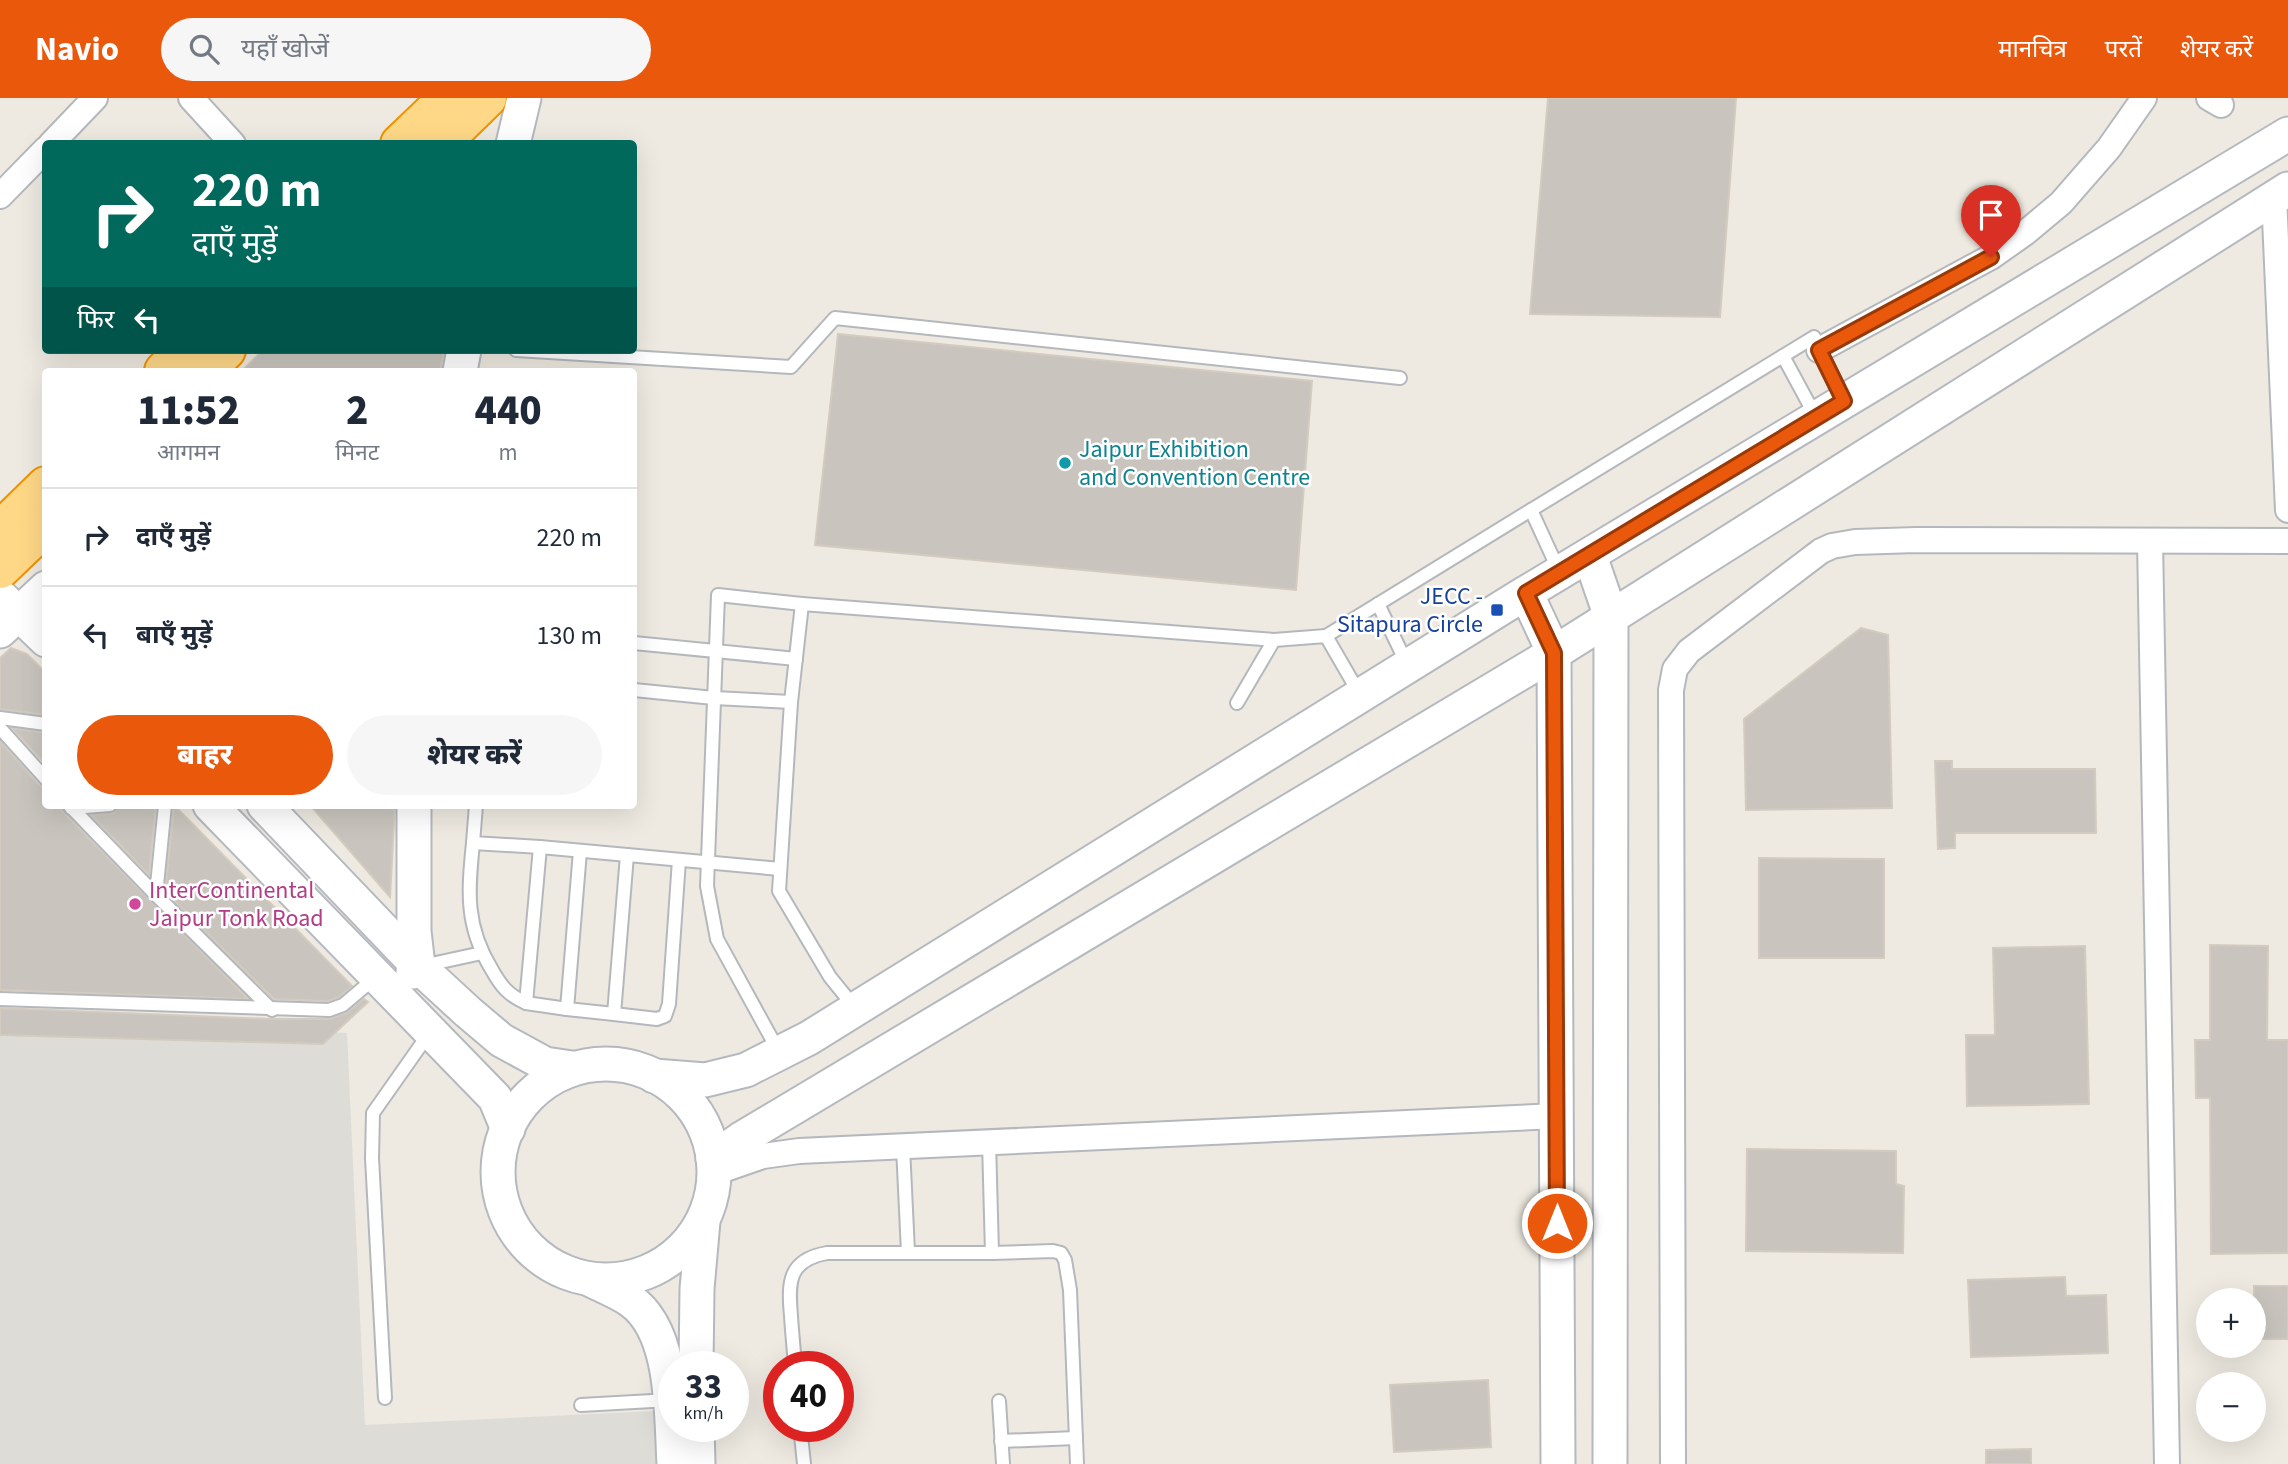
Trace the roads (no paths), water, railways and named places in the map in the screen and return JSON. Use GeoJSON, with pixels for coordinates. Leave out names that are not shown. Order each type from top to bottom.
{"type":"FeatureCollection","features":[{"type":"Feature","properties":{"kind":"highway"},"geometry":{"type":"LineString","coordinates":[[404,140],[448,98]]}},
{"type":"Feature","properties":{"kind":"highway"},"geometry":{"type":"LineString","coordinates":[[444,140],[487,98]]}},
{"type":"Feature","properties":{"kind":"highway"},"geometry":{"type":"LineString","coordinates":[[167,368],[181,354]]}},
{"type":"Feature","properties":{"kind":"highway"},"geometry":{"type":"LineString","coordinates":[[207,368],[222,354]]}},
{"type":"Feature","properties":{"kind":"highway"},"geometry":{"type":"LineString","coordinates":[[15,573],[42,497]]}},
{"type":"Feature","properties":{"kind":"street"},"geometry":{"type":"LineString","coordinates":[[55,140],[95,98]]}},
{"type":"Feature","properties":{"kind":"street"},"geometry":{"type":"LineString","coordinates":[[191,98],[229,140]]}},
{"type":"Feature","properties":{"kind":"street"},"geometry":{"type":"LineString","coordinates":[[514,140],[524,98]]}},
{"type":"Feature","properties":{"kind":"street"},"geometry":{"type":"LineString","coordinates":[[1816,343],[2020,224],[2042,206],[2085,155],[2125,98]]}},
{"type":"Feature","properties":{"kind":"street"},"geometry":{"type":"LineString","coordinates":[[1816,343],[1991,257],[2025,233],[2061,203],[2109,148],[2144,98]]}},
{"type":"Feature","properties":{"kind":"street"},"geometry":{"type":"LineString","coordinates":[[654,1076],[705,1080],[746,1070],[809,1038],[1560,572],[2288,134]]}},
{"type":"Feature","properties":{"kind":"street"},"geometry":{"type":"LineString","coordinates":[[0,196],[42,153]]}},
{"type":"Feature","properties":{"kind":"street"},"geometry":{"type":"LineString","coordinates":[[2281,192],[2288,510]]}},
{"type":"Feature","properties":{"kind":"street"},"geometry":{"type":"LineString","coordinates":[[714,1166],[741,1139],[1554,653],[2281,192]]}},
{"type":"Feature","properties":{"kind":"street"},"geometry":{"type":"LineString","coordinates":[[1673,1464],[1671,690],[1675,669],[1689,651],[1821,551],[1832,546],[1855,542],[1916,540],[2288,541]]}},
{"type":"Feature","properties":{"kind":"street"},"geometry":{"type":"LineString","coordinates":[[2150,541],[2166,1464]]}},
{"type":"Feature","properties":{"kind":"street"},"geometry":{"type":"LineString","coordinates":[[1590,556],[1611,617],[1610,1464]]}},
{"type":"Feature","properties":{"kind":"street"},"geometry":{"type":"LineString","coordinates":[[15,573],[42,585]]}},
{"type":"Feature","properties":{"kind":"street"},"geometry":{"type":"LineString","coordinates":[[15,573],[42,631]]}},
{"type":"Feature","properties":{"kind":"street"},"geometry":{"type":"LineString","coordinates":[[1526,593],[1554,653],[1558,1464]]}},
{"type":"Feature","properties":{"kind":"street"},"geometry":{"type":"LineString","coordinates":[[214,809],[495,1098],[508,1129]]}},
{"type":"Feature","properties":{"kind":"street"},"geometry":{"type":"LineString","coordinates":[[268,809],[418,966],[501,1040],[545,1064],[572,1068],[608,1063],[645,1070],[676,1089],[699,1118],[712,1150],[713,1194],[703,1219],[684,1247],[656,1268],[623,1279],[588,1279]]}},
{"type":"Feature","properties":{"kind":"street"},"geometry":{"type":"LineString","coordinates":[[414,809],[414,931],[418,966]]}},
{"type":"Feature","properties":{"kind":"street"},"geometry":{"type":"LineString","coordinates":[[385,986],[418,966]]}},
{"type":"Feature","properties":{"kind":"street"},"geometry":{"type":"LineString","coordinates":[[856,1009],[883,1056]]}},
{"type":"Feature","properties":{"kind":"street"},"geometry":{"type":"LineString","coordinates":[[572,1068],[540,1085],[515,1112],[500,1146],[498,1183],[508,1218],[528,1247],[555,1268],[588,1279],[631,1300],[650,1322],[661,1351]]}},
{"type":"Feature","properties":{"kind":"street"},"geometry":{"type":"LineString","coordinates":[[714,1166],[799,1152],[1556,1116]]}},
{"type":"Feature","properties":{"kind":"street"},"geometry":{"type":"LineString","coordinates":[[696,1351],[697,1289],[703,1219]]}},
{"type":"Feature","properties":{"kind":"street"},"geometry":{"type":"LineString","coordinates":[[673,1442],[674,1464]]}},
{"type":"Feature","properties":{"kind":"street"},"geometry":{"type":"LineString","coordinates":[[697,1442],[698,1464]]}},
{"type":"Feature","properties":{"kind":"lane"},"geometry":{"type":"LineString","coordinates":[[581,354],[791,367],[835,318],[1400,379]]}},
{"type":"Feature","properties":{"kind":"lane"},"geometry":{"type":"LineString","coordinates":[[779,1052],[718,939],[707,886],[718,596],[1274,640],[1326,636],[1783,356],[1816,343],[1844,401]]}},
{"type":"Feature","properties":{"kind":"lane"},"geometry":{"type":"LineString","coordinates":[[1783,356],[1816,418]]}},
{"type":"Feature","properties":{"kind":"lane"},"geometry":{"type":"LineString","coordinates":[[1531,510],[1560,572]]}},
{"type":"Feature","properties":{"kind":"lane"},"geometry":{"type":"LineString","coordinates":[[802,604],[791,702],[779,891],[830,977],[856,1009]]}},
{"type":"Feature","properties":{"kind":"lane"},"geometry":{"type":"LineString","coordinates":[[1378,604],[1409,666]]}},
{"type":"Feature","properties":{"kind":"lane"},"geometry":{"type":"LineString","coordinates":[[1326,636],[1361,696]]}},
{"type":"Feature","properties":{"kind":"lane"},"geometry":{"type":"LineString","coordinates":[[1237,703],[1274,640]]}},
{"type":"Feature","properties":{"kind":"lane"},"geometry":{"type":"LineString","coordinates":[[637,643],[796,659]]}},
{"type":"Feature","properties":{"kind":"lane"},"geometry":{"type":"LineString","coordinates":[[637,690],[791,702]]}},
{"type":"Feature","properties":{"kind":"lane"},"geometry":{"type":"LineString","coordinates":[[0,718],[42,723]]}},
{"type":"Feature","properties":{"kind":"lane"},"geometry":{"type":"LineString","coordinates":[[0,728],[42,775]]}},
{"type":"Feature","properties":{"kind":"lane"},"geometry":{"type":"LineString","coordinates":[[73,809],[272,1010]]}},
{"type":"Feature","properties":{"kind":"lane"},"geometry":{"type":"LineString","coordinates":[[156,895],[166,809]]}},
{"type":"Feature","properties":{"kind":"lane"},"geometry":{"type":"LineString","coordinates":[[476,809],[469,909],[471,925],[482,953],[502,988],[509,995],[526,1003],[657,1019],[665,1016],[669,1004],[679,860]]}},
{"type":"Feature","properties":{"kind":"lane"},"geometry":{"type":"LineString","coordinates":[[473,843],[780,869]]}},
{"type":"Feature","properties":{"kind":"lane"},"geometry":{"type":"LineString","coordinates":[[526,1003],[540,847]]}},
{"type":"Feature","properties":{"kind":"lane"},"geometry":{"type":"LineString","coordinates":[[567,1009],[580,851]]}},
{"type":"Feature","properties":{"kind":"lane"},"geometry":{"type":"LineString","coordinates":[[614,1014],[627,855]]}},
{"type":"Feature","properties":{"kind":"lane"},"geometry":{"type":"LineString","coordinates":[[418,966],[482,953]]}},
{"type":"Feature","properties":{"kind":"lane"},"geometry":{"type":"LineString","coordinates":[[0,999],[329,1010],[385,986]]}},
{"type":"Feature","properties":{"kind":"lane"},"geometry":{"type":"LineString","coordinates":[[385,1398],[372,1158],[373,1113],[430,1032]]}},
{"type":"Feature","properties":{"kind":"lane"},"geometry":{"type":"LineString","coordinates":[[989,1142],[992,1253]]}},
{"type":"Feature","properties":{"kind":"lane"},"geometry":{"type":"LineString","coordinates":[[903,1147],[908,1252]]}},
{"type":"Feature","properties":{"kind":"lane"},"geometry":{"type":"LineString","coordinates":[[794,1351],[789,1285],[796,1268],[815,1255],[1054,1251],[1061,1254],[1065,1260],[1070,1290],[1077,1464]]}},
{"type":"Feature","properties":{"kind":"lane"},"geometry":{"type":"LineString","coordinates":[[581,1405],[658,1401]]}},
{"type":"Feature","properties":{"kind":"lane"},"geometry":{"type":"LineString","coordinates":[[999,1401],[1003,1464]]}},
{"type":"Feature","properties":{"kind":"lane"},"geometry":{"type":"LineString","coordinates":[[1001,1441],[1076,1438]]}},
{"type":"Feature","properties":{"kind":"lane"},"geometry":{"type":"LineString","coordinates":[[802,1442],[804,1464]]}},
{"type":"Feature","properties":{"kind":"place","name":"Jaipur Exhibition and Convention Centre"},"geometry":{"type":"Point","coordinates":[1065,463]}},
{"type":"Feature","properties":{"kind":"place","name":"JECC - Sitapura Circle"},"geometry":{"type":"Point","coordinates":[1497,610]}},
{"type":"Feature","properties":{"kind":"place","name":"InterContinental Jaipur Tonk Road"},"geometry":{"type":"Point","coordinates":[135,904]}}]}
